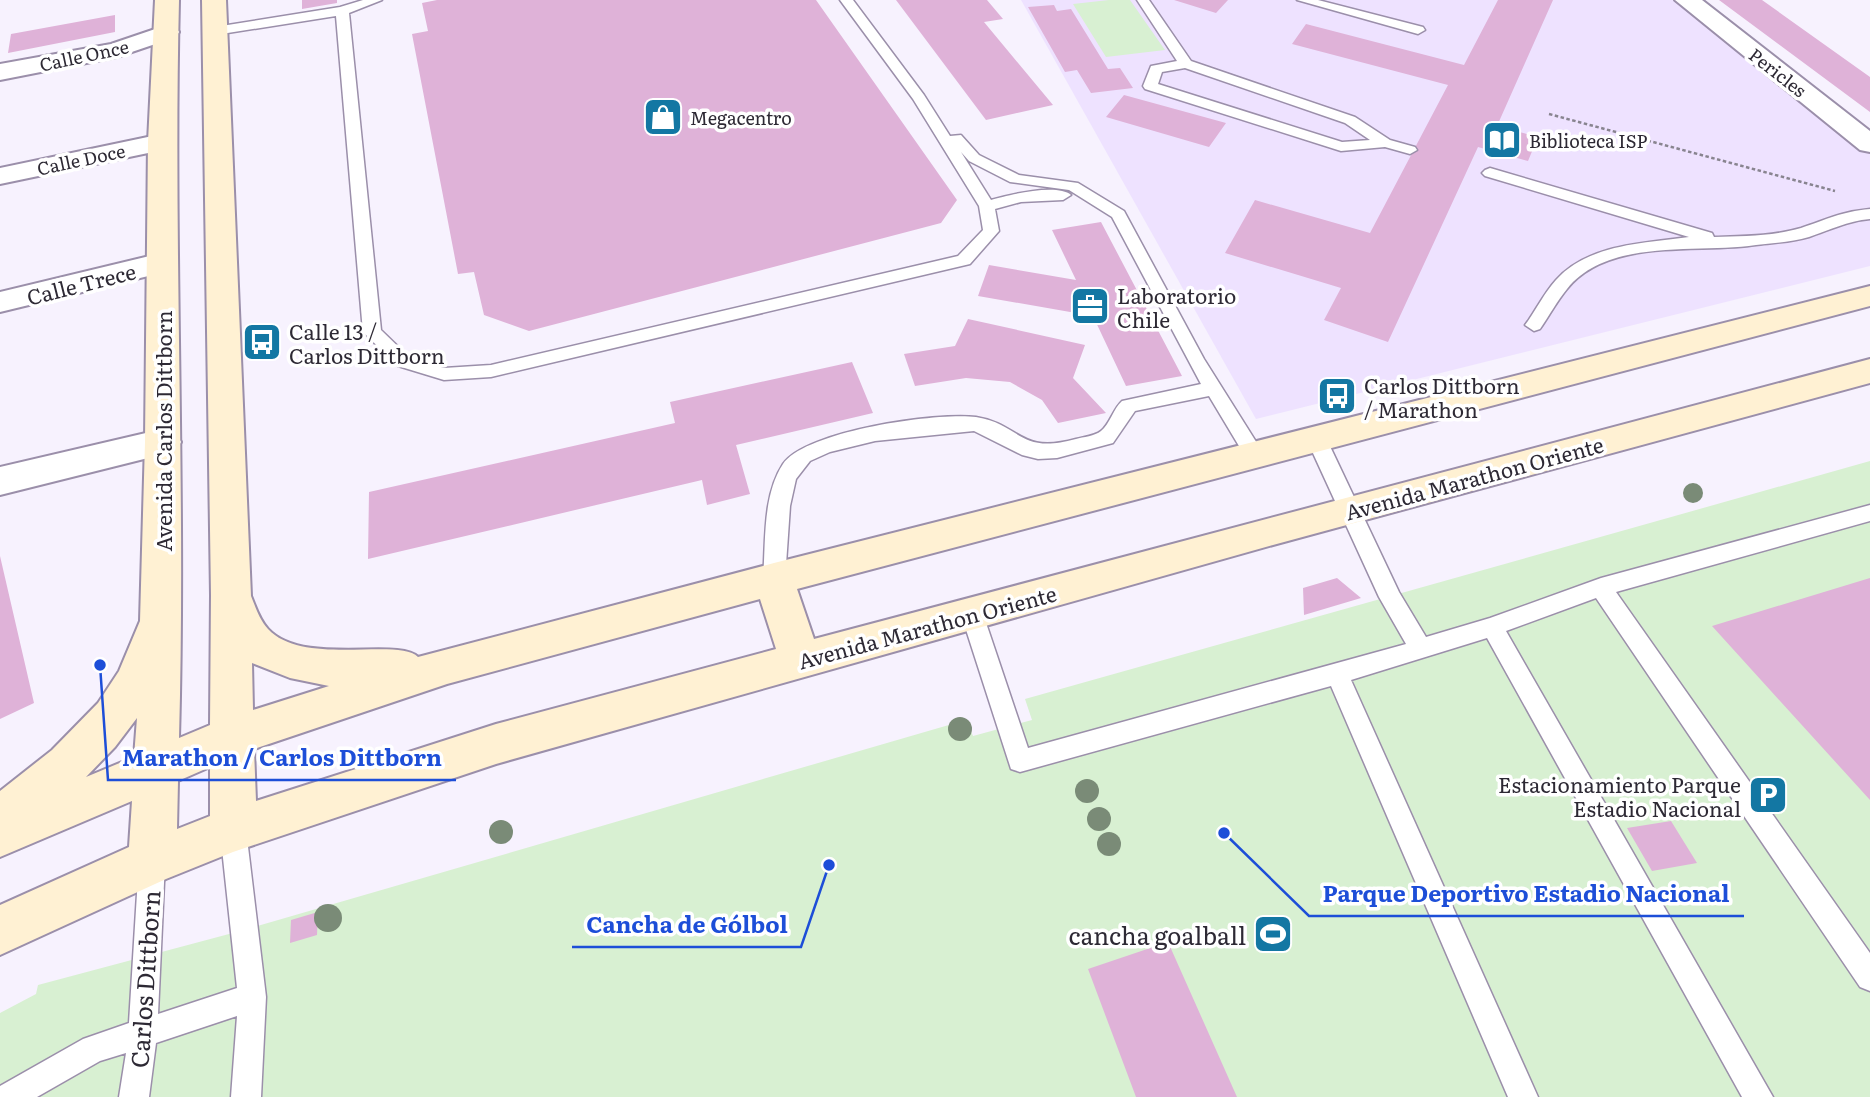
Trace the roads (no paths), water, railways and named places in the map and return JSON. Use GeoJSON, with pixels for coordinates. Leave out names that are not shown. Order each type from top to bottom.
{"type":"FeatureCollection","features":[{"type":"Feature","properties":{"kind":"main road","name":"Avenida Carlos Dittborn"},"geometry":{"type":"LineString","coordinates":[[152,861],[157,767],[163,442],[162,142],[167,0]]}},
{"type":"Feature","properties":{"kind":"main road"},"geometry":{"type":"LineString","coordinates":[[215,15],[231,595],[233,830]]}},
{"type":"Feature","properties":{"kind":"main road"},"geometry":{"type":"LineString","coordinates":[[0,835],[232,737],[447,666],[1870,296]]}},
{"type":"Feature","properties":{"kind":"main road","name":"Avenida Marathon Oriente"},"geometry":{"type":"LineString","coordinates":[[0,930],[152,861],[233,830],[496,744],[1349,510],[1870,371]]}},
{"type":"Feature","properties":{"kind":"main road"},"geometry":{"type":"LineString","coordinates":[[774,579],[800,660]]}},
{"type":"Feature","properties":{"kind":"main road"},"geometry":{"type":"LineString","coordinates":[[231,595],[241,622],[256,645],[304,667],[447,666]]}},
{"type":"Feature","properties":{"kind":"main road"},"geometry":{"type":"LineString","coordinates":[[0,818],[38,790],[91,741],[125,700],[147,652],[160,612]]}},
{"type":"Feature","properties":{"kind":"street","name":"Pericles"},"geometry":{"type":"LineString","coordinates":[[1687,0],[1870,144]]}},
{"type":"Feature","properties":{"kind":"street","name":"Calle Once"},"geometry":{"type":"LineString","coordinates":[[0,72],[117,50],[167,32]]}},
{"type":"Feature","properties":{"kind":"street","name":"Calle Doce"},"geometry":{"type":"LineString","coordinates":[[0,176],[162,142]]}},
{"type":"Feature","properties":{"kind":"street","name":"Calle Trece"},"geometry":{"type":"LineString","coordinates":[[0,302],[162,263]]}},
{"type":"Feature","properties":{"kind":"street"},"geometry":{"type":"LineString","coordinates":[[0,481],[163,442]]}},
{"type":"Feature","properties":{"kind":"lane"},"geometry":{"type":"LineString","coordinates":[[215,15],[342,12],[376,0]]}},
{"type":"Feature","properties":{"kind":"lane"},"geometry":{"type":"LineString","coordinates":[[342,12],[372,332],[404,362],[444,374],[491,370],[964,260],[991,231],[988,206],[919,98],[846,0]]}},
{"type":"Feature","properties":{"kind":"lane"},"geometry":{"type":"LineString","coordinates":[[1143,0],[1186,64]]}},
{"type":"Feature","properties":{"kind":"lane"},"geometry":{"type":"LineString","coordinates":[[1303,0],[1418,30]]}},
{"type":"Feature","properties":{"kind":"lane"},"geometry":{"type":"LineString","coordinates":[[1385,143],[1341,147],[1150,86],[1156,69],[1186,64],[1350,120],[1385,143],[1410,150]]}},
{"type":"Feature","properties":{"kind":"lane"},"geometry":{"type":"LineString","coordinates":[[919,98],[974,158],[1015,179],[1073,186],[1118,214],[1214,388],[1255,456]]}},
{"type":"Feature","properties":{"kind":"lane"},"geometry":{"type":"LineString","coordinates":[[1490,173],[1721,241]]}},
{"type":"Feature","properties":{"kind":"lane"},"geometry":{"type":"LineString","coordinates":[[988,206],[1020,197],[1060,195],[1086,199],[1118,214]]}},
{"type":"Feature","properties":{"kind":"lane"},"geometry":{"type":"LineString","coordinates":[[1534,325],[1562,282],[1587,264],[1624,251],[1691,242],[1803,233],[1843,217],[1870,214]]}},
{"type":"Feature","properties":{"kind":"lane"},"geometry":{"type":"LineString","coordinates":[[774,579],[782,497],[790,469],[803,455],[820,446],[860,436],[974,424],[990,426],[1027,449],[1051,451],[1106,438],[1129,405],[1214,388]]}},
{"type":"Feature","properties":{"kind":"lane"},"geometry":{"type":"LineString","coordinates":[[1317,440],[1390,597],[1420,648]]}},
{"type":"Feature","properties":{"kind":"lane"},"geometry":{"type":"LineString","coordinates":[[972,614],[1020,761],[1337,674],[1492,627],[1601,587],[1870,513]]}},
{"type":"Feature","properties":{"kind":"lane"},"geometry":{"type":"LineString","coordinates":[[1601,587],[1870,977]]}},
{"type":"Feature","properties":{"kind":"lane"},"geometry":{"type":"LineString","coordinates":[[1492,627],[1758,1097]]}},
{"type":"Feature","properties":{"kind":"lane"},"geometry":{"type":"LineString","coordinates":[[1337,674],[1523,1097]]}},
{"type":"Feature","properties":{"kind":"lane"},"geometry":{"type":"LineString","coordinates":[[233,830],[252,997],[246,1097]]}},
{"type":"Feature","properties":{"kind":"lane","name":"Carlos Dittborn"},"geometry":{"type":"LineString","coordinates":[[134,1097],[143,1031],[152,861]]}},
{"type":"Feature","properties":{"kind":"lane"},"geometry":{"type":"LineString","coordinates":[[9,1097],[93,1049],[252,997]]}},
{"type":"Feature","properties":{"kind":"place","name":"Megacentro"},"geometry":{"type":"Point","coordinates":[663,117]}},
{"type":"Feature","properties":{"kind":"place","name":"Biblioteca ISP"},"geometry":{"type":"Point","coordinates":[1502,140]}},
{"type":"Feature","properties":{"kind":"place","name":"Laboratorio Chile"},"geometry":{"type":"Point","coordinates":[1090,306]}},
{"type":"Feature","properties":{"kind":"place","name":"Calle 13 / Carlos Dittborn"},"geometry":{"type":"Point","coordinates":[262,342]}},
{"type":"Feature","properties":{"kind":"place","name":"Carlos Dittborn / Marathon"},"geometry":{"type":"Point","coordinates":[1337,396]}},
{"type":"Feature","properties":{"kind":"place","name":"Marathon / Carlos Dittborn"},"geometry":{"type":"Point","coordinates":[100,665]}},
{"type":"Feature","properties":{"kind":"place","name":"Estacionamiento Parque Estadio Nacional"},"geometry":{"type":"Point","coordinates":[1768,795]}},
{"type":"Feature","properties":{"kind":"place","name":"Parque Deportivo Estadio Nacional"},"geometry":{"type":"Point","coordinates":[1224,833]}},
{"type":"Feature","properties":{"kind":"place","name":"Cancha de Gólbol"},"geometry":{"type":"Point","coordinates":[829,865]}},
{"type":"Feature","properties":{"kind":"place","name":"cancha goalball"},"geometry":{"type":"Point","coordinates":[1273,934]}}]}
